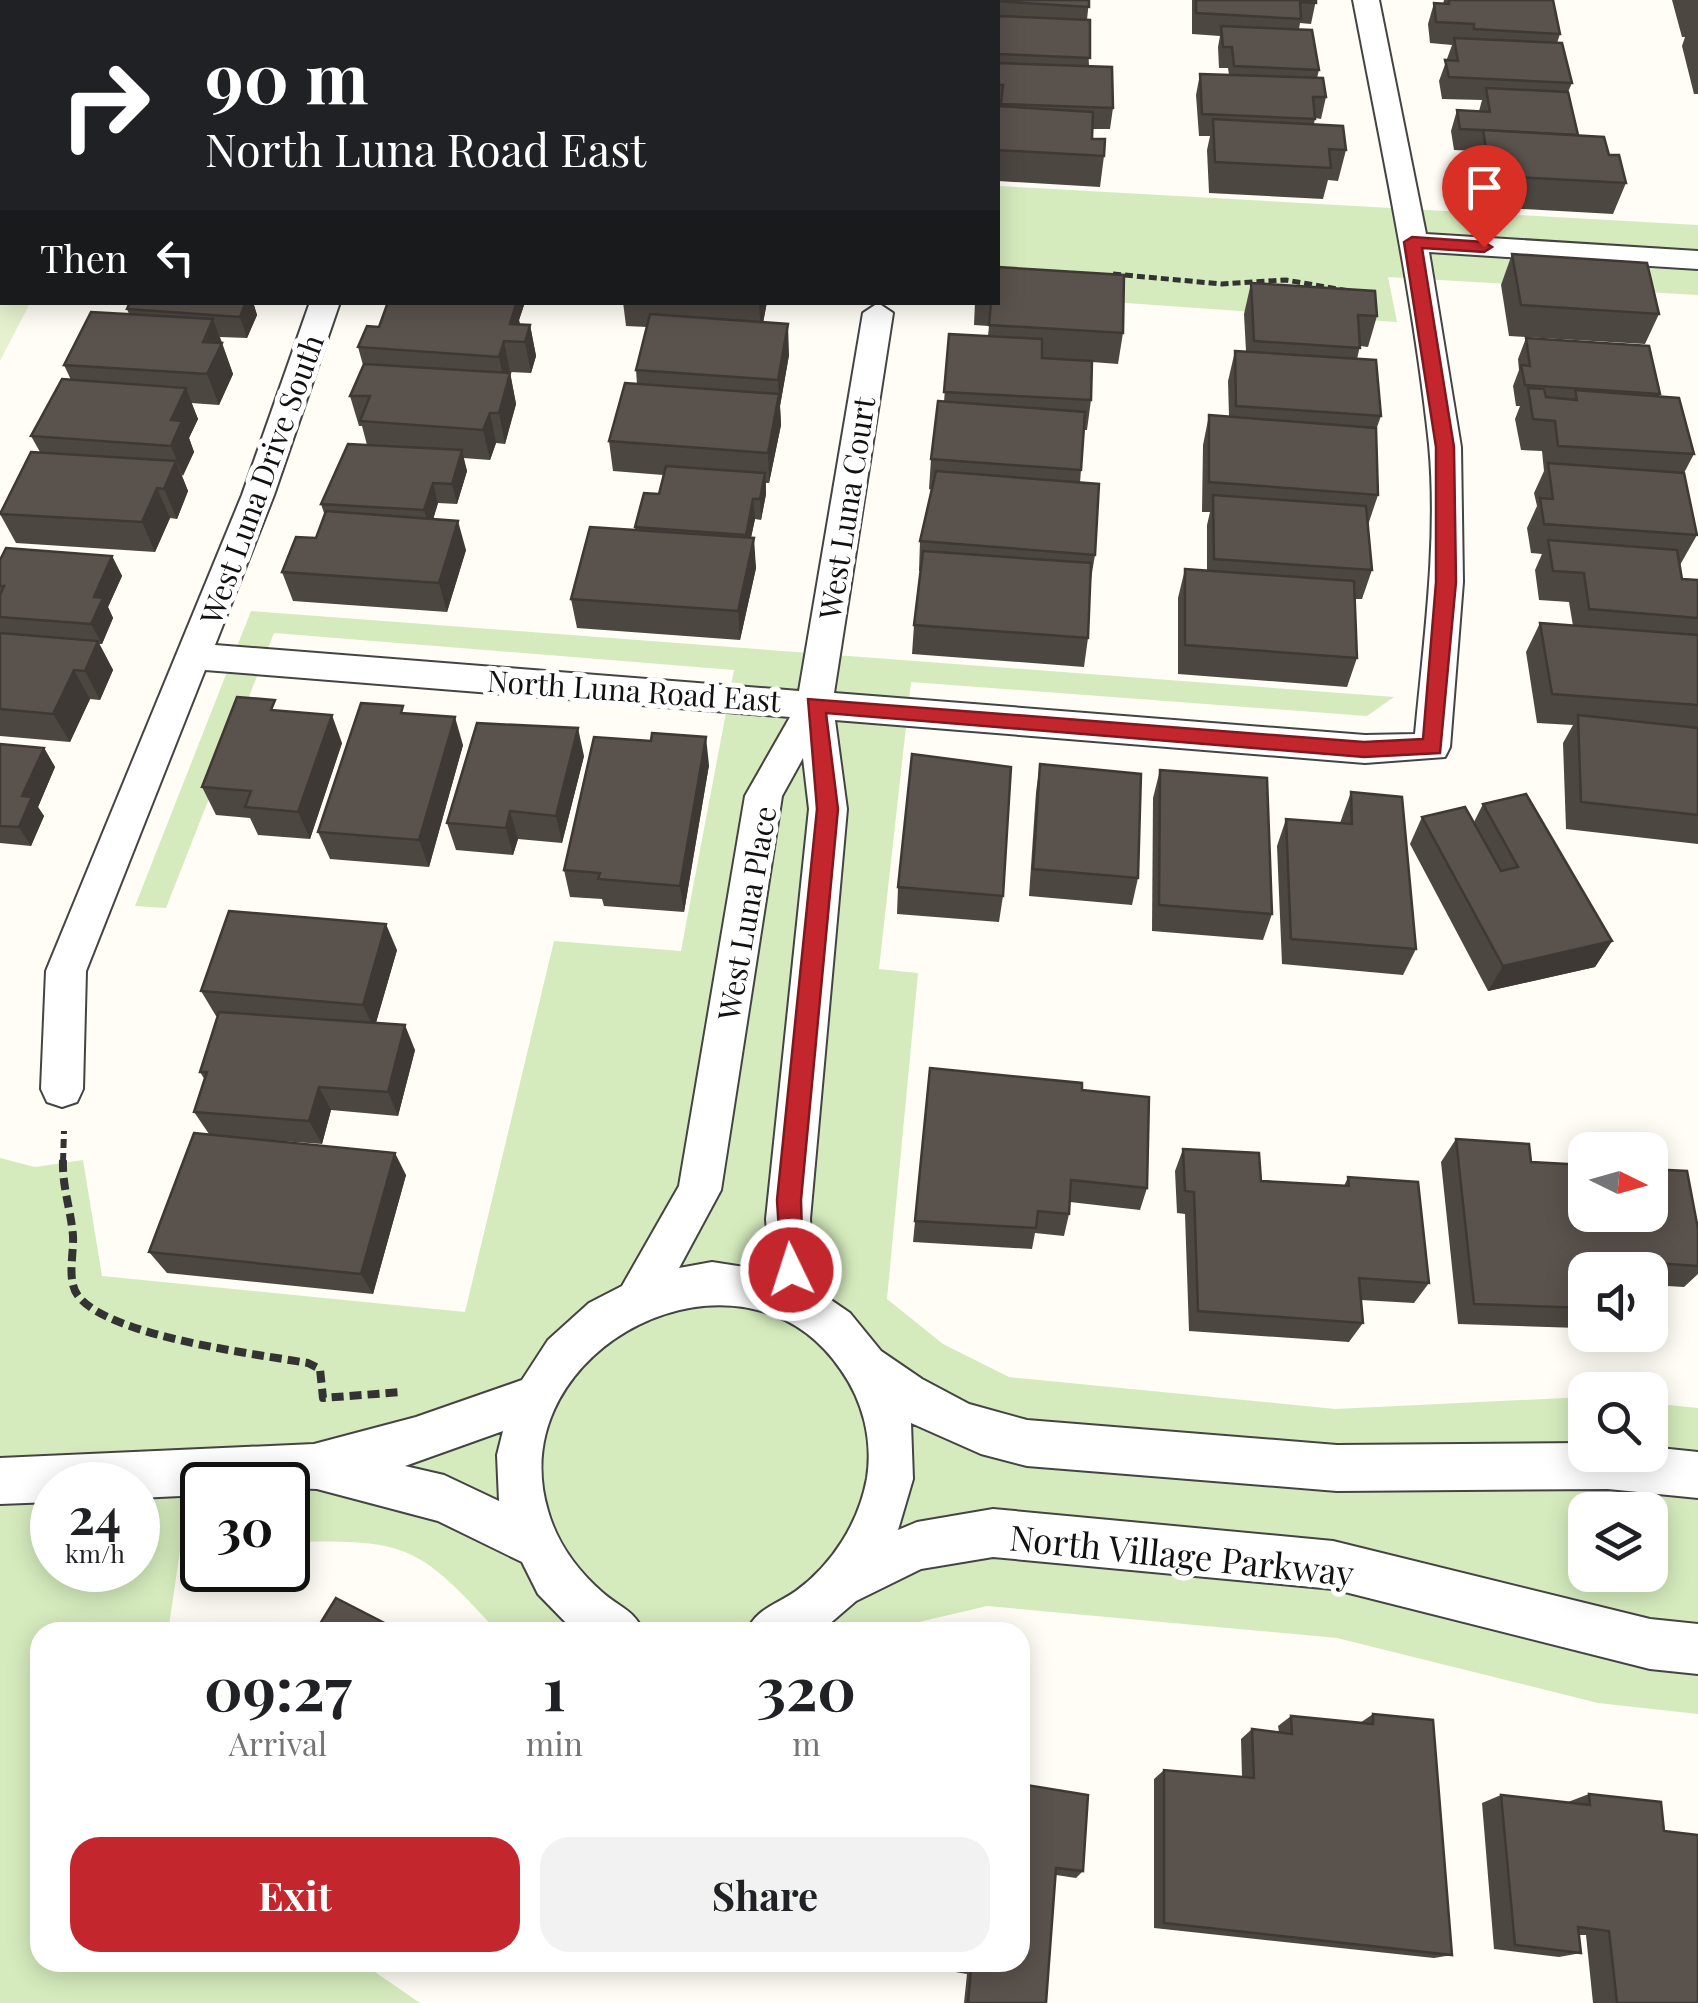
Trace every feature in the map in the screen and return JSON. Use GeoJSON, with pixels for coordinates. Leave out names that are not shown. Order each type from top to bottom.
{"type":"FeatureCollection","features":[{"type":"Feature","properties":{"kind":"street"},"geometry":{"type":"LineString","coordinates":[[1366,0],[1423,308]]}},
{"type":"Feature","properties":{"kind":"street"},"geometry":{"type":"LineString","coordinates":[[1412,242],[1698,260]]}},
{"type":"Feature","properties":{"kind":"street","name":"West Luna Drive South"},"geometry":{"type":"LineString","coordinates":[[62,1089],[66,972],[196,656],[258,496],[325,305]]}},
{"type":"Feature","properties":{"kind":"street","name":"North Luna Road East"},"geometry":{"type":"LineString","coordinates":[[196,656],[1364,750],[1432,747],[1446,582],[1445,447],[1423,308]]}},
{"type":"Feature","properties":{"kind":"street","name":"West Luna Court"},"geometry":{"type":"LineString","coordinates":[[815,704],[878,312]]}},
{"type":"Feature","properties":{"kind":"street","name":"West Luna Place"},"geometry":{"type":"LineString","coordinates":[[641,1294],[700,1190],[764,796],[815,704]]}},
{"type":"Feature","properties":{"kind":"street","name":"West Luna Place"},"geometry":{"type":"LineString","coordinates":[[794,1299],[788,1219],[828,809],[815,704]]}},
{"type":"Feature","properties":{"kind":"street"},"geometry":{"type":"LineString","coordinates":[[605,1622],[566,1594],[533,1543],[520,1494],[521,1444],[536,1397],[562,1354],[598,1320],[641,1294],[692,1282],[745,1283],[794,1299],[837,1328],[868,1368],[926,1411],[996,1437],[1027,1443],[1337,1468],[1608,1466],[1698,1476]]}},
{"type":"Feature","properties":{"kind":"street"},"geometry":{"type":"LineString","coordinates":[[798,1622],[846,1581],[878,1530],[891,1474],[888,1418],[868,1368]]}},
{"type":"Feature","properties":{"kind":"street"},"geometry":{"type":"LineString","coordinates":[[0,1481],[314,1467],[416,1440],[536,1397]]}},
{"type":"Feature","properties":{"kind":"street"},"geometry":{"type":"LineString","coordinates":[[314,1467],[444,1499],[533,1543]]}},
{"type":"Feature","properties":{"kind":"street","name":"North Village Parkway"},"geometry":{"type":"LineString","coordinates":[[846,1581],[917,1546],[993,1533],[1332,1564],[1650,1644],[1698,1649]]}},
{"type":"Feature","properties":{"kind":"path"},"geometry":{"type":"LineString","coordinates":[[1097,274],[1222,284],[1308,282],[1338,287],[1383,304],[1423,308]]}},
{"type":"Feature","properties":{"kind":"path"},"geometry":{"type":"LineString","coordinates":[[62,1089],[62,1186],[73,1234],[72,1280],[78,1296],[94,1309],[163,1336],[308,1363],[320,1369],[323,1398],[414,1391],[420,1411],[416,1440]]}},
{"type":"Feature","properties":{"kind":"green space"},"geometry":{"type":"Polygon","coordinates":[[[1000,186],[1698,225],[1698,295],[1388,277],[1397,322],[1000,294],[1000,186]]]}},
{"type":"Feature","properties":{"kind":"green space"},"geometry":{"type":"Polygon","coordinates":[[[0,305],[29,305],[0,361],[0,305]]]}},
{"type":"Feature","properties":{"kind":"green space"},"geometry":{"type":"Polygon","coordinates":[[[251,611],[1394,697],[1367,716],[911,682],[879,969],[918,973],[887,1299],[943,1344],[1009,1377],[1335,1409],[1568,1398],[1568,1472],[1668,1472],[1668,1405],[1698,1408],[1698,1714],[1598,1703],[1337,1638],[987,1606],[919,1622],[489,1622],[448,1580],[407,1553],[359,1542],[310,1541],[310,1462],[180,1462],[180,1551],[169,1622],[30,1622],[30,1972],[375,1972],[420,2003],[0,2003],[0,1158],[35,1167],[83,1160],[102,1276],[465,1312],[554,941],[681,951],[734,670],[274,633],[166,908],[135,906],[251,611]]]}},
{"type":"Feature","properties":{"kind":"building"},"geometry":{"type":"Polygon","coordinates":[[[1000,0],[1089,0],[1089,7],[1000,1],[1000,0]]]}},
{"type":"Feature","properties":{"kind":"building"},"geometry":{"type":"Polygon","coordinates":[[[1196,0],[1316,0],[1316,3],[1300,2],[1301,19],[1196,13],[1196,0]]]}},
{"type":"Feature","properties":{"kind":"building"},"geometry":{"type":"Polygon","coordinates":[[[1449,0],[1553,0],[1560,34],[1474,29],[1474,24],[1436,22],[1434,3],[1449,4],[1449,0]]]}},
{"type":"Feature","properties":{"kind":"building"},"geometry":{"type":"Polygon","coordinates":[[[1000,16],[1090,20],[1090,58],[1000,54],[1000,16]]]}},
{"type":"Feature","properties":{"kind":"building"},"geometry":{"type":"Polygon","coordinates":[[[1221,26],[1312,30],[1319,70],[1234,66],[1232,47],[1223,47],[1221,26]]]}},
{"type":"Feature","properties":{"kind":"building"},"geometry":{"type":"Polygon","coordinates":[[[1454,38],[1562,43],[1572,83],[1449,77],[1445,60],[1458,61],[1454,38]]]}},
{"type":"Feature","properties":{"kind":"building"},"geometry":{"type":"Polygon","coordinates":[[[1000,63],[1112,67],[1113,108],[1001,104],[1000,63]]]}},
{"type":"Feature","properties":{"kind":"building"},"geometry":{"type":"Polygon","coordinates":[[[1200,74],[1323,78],[1326,97],[1313,97],[1315,119],[1202,114],[1200,74]]]}},
{"type":"Feature","properties":{"kind":"building"},"geometry":{"type":"Polygon","coordinates":[[[1486,88],[1568,92],[1578,135],[1460,129],[1457,110],[1490,112],[1486,88]]]}},
{"type":"Feature","properties":{"kind":"building"},"geometry":{"type":"Polygon","coordinates":[[[1000,106],[1093,112],[1092,139],[1105,139],[1104,156],[1000,150],[1000,106]]]}},
{"type":"Feature","properties":{"kind":"building"},"geometry":{"type":"Polygon","coordinates":[[[1213,119],[1343,126],[1346,150],[1329,149],[1331,168],[1215,162],[1213,119]]]}},
{"type":"Feature","properties":{"kind":"building"},"geometry":{"type":"Polygon","coordinates":[[[1483,130],[1604,137],[1609,155],[1619,155],[1626,183],[1479,175],[1476,155],[1487,155],[1483,130]]]}},
{"type":"Feature","properties":{"kind":"building"},"geometry":{"type":"Polygon","coordinates":[[[1512,254],[1647,263],[1659,314],[1521,305],[1512,254]]]}},
{"type":"Feature","properties":{"kind":"building"},"geometry":{"type":"Polygon","coordinates":[[[1000,267],[1124,275],[1123,333],[989,325],[991,305],[1000,305],[1000,267]]]}},
{"type":"Feature","properties":{"kind":"building"},"geometry":{"type":"Polygon","coordinates":[[[1251,283],[1375,291],[1377,316],[1358,315],[1360,348],[1254,341],[1251,283]]]}},
{"type":"Feature","properties":{"kind":"building"},"geometry":{"type":"Polygon","coordinates":[[[129,305],[245,305],[240,317],[127,309],[129,305]]]}},
{"type":"Feature","properties":{"kind":"building"},"geometry":{"type":"Polygon","coordinates":[[[387,305],[516,305],[510,324],[530,325],[525,342],[504,341],[499,357],[358,347],[367,326],[379,327],[387,305]]]}},
{"type":"Feature","properties":{"kind":"building"},"geometry":{"type":"Polygon","coordinates":[[[91,312],[213,319],[203,342],[222,343],[207,374],[64,365],[91,312]]]}},
{"type":"Feature","properties":{"kind":"building"},"geometry":{"type":"Polygon","coordinates":[[[650,314],[788,324],[778,380],[636,370],[650,314]]]}},
{"type":"Feature","properties":{"kind":"building"},"geometry":{"type":"Polygon","coordinates":[[[949,334],[1042,339],[1042,358],[1092,361],[1091,400],[944,392],[949,334]]]}},
{"type":"Feature","properties":{"kind":"building"},"geometry":{"type":"Polygon","coordinates":[[[1526,338],[1649,346],[1660,394],[1525,385],[1521,365],[1530,366],[1526,338]]]}},
{"type":"Feature","properties":{"kind":"building"},"geometry":{"type":"Polygon","coordinates":[[[1235,351],[1376,360],[1381,416],[1236,406],[1235,351]]]}},
{"type":"Feature","properties":{"kind":"building"},"geometry":{"type":"Polygon","coordinates":[[[364,364],[510,373],[499,413],[490,413],[483,430],[360,421],[370,396],[350,396],[364,364]]]}},
{"type":"Feature","properties":{"kind":"building"},"geometry":{"type":"Polygon","coordinates":[[[62,379],[186,388],[171,420],[182,421],[171,446],[31,436],[62,379]]]}},
{"type":"Feature","properties":{"kind":"building"},"geometry":{"type":"Polygon","coordinates":[[[625,383],[779,394],[768,453],[609,441],[625,383]]]}},
{"type":"Feature","properties":{"kind":"building"},"geometry":{"type":"Polygon","coordinates":[[[1528,388],[1544,389],[1546,397],[1577,400],[1575,390],[1679,398],[1694,454],[1558,446],[1555,421],[1533,419],[1528,388]]]}},
{"type":"Feature","properties":{"kind":"building"},"geometry":{"type":"Polygon","coordinates":[[[938,401],[1085,412],[1081,470],[931,459],[938,401]]]}},
{"type":"Feature","properties":{"kind":"building"},"geometry":{"type":"Polygon","coordinates":[[[1209,415],[1376,428],[1378,495],[1209,482],[1209,415]]]}},
{"type":"Feature","properties":{"kind":"building"},"geometry":{"type":"Polygon","coordinates":[[[348,444],[462,450],[452,484],[433,483],[424,510],[321,504],[348,444]]]}},
{"type":"Feature","properties":{"kind":"building"},"geometry":{"type":"Polygon","coordinates":[[[31,452],[176,461],[164,489],[157,488],[142,522],[0,514],[31,452]]]}},
{"type":"Feature","properties":{"kind":"building"},"geometry":{"type":"Polygon","coordinates":[[[1548,463],[1684,473],[1697,535],[1544,524],[1540,498],[1553,499],[1548,463]]]}},
{"type":"Feature","properties":{"kind":"building"},"geometry":{"type":"Polygon","coordinates":[[[666,466],[765,473],[760,499],[753,499],[746,535],[635,527],[644,493],[659,494],[666,466]]]}},
{"type":"Feature","properties":{"kind":"building"},"geometry":{"type":"Polygon","coordinates":[[[936,471],[1099,484],[1095,555],[920,541],[936,471]]]}},
{"type":"Feature","properties":{"kind":"building"},"geometry":{"type":"Polygon","coordinates":[[[1213,495],[1366,506],[1372,570],[1214,559],[1213,495]]]}},
{"type":"Feature","properties":{"kind":"building"},"geometry":{"type":"Polygon","coordinates":[[[326,511],[458,521],[439,583],[282,572],[296,537],[316,538],[326,511]]]}},
{"type":"Feature","properties":{"kind":"building"},"geometry":{"type":"Polygon","coordinates":[[[590,527],[754,538],[738,611],[571,599],[590,527]]]}},
{"type":"Feature","properties":{"kind":"building"},"geometry":{"type":"Polygon","coordinates":[[[1548,540],[1677,550],[1682,579],[1698,580],[1698,618],[1589,609],[1584,573],[1553,571],[1548,540]]]}},
{"type":"Feature","properties":{"kind":"building"},"geometry":{"type":"Polygon","coordinates":[[[6,548],[112,556],[94,597],[103,598],[91,624],[0,617],[4,586],[0,586],[0,560],[6,548]]]}},
{"type":"Feature","properties":{"kind":"building"},"geometry":{"type":"Polygon","coordinates":[[[923,551],[1091,563],[1088,638],[914,625],[923,551]]]}},
{"type":"Feature","properties":{"kind":"building"},"geometry":{"type":"Polygon","coordinates":[[[1185,569],[1354,581],[1357,658],[1185,645],[1185,569]]]}},
{"type":"Feature","properties":{"kind":"building"},"geometry":{"type":"Polygon","coordinates":[[[1540,623],[1698,635],[1698,705],[1552,694],[1540,623]]]}},
{"type":"Feature","properties":{"kind":"building"},"geometry":{"type":"Polygon","coordinates":[[[0,633],[98,641],[85,671],[74,670],[53,714],[0,709],[0,633]]]}},
{"type":"Feature","properties":{"kind":"building"},"geometry":{"type":"Polygon","coordinates":[[[237,697],[275,700],[271,710],[332,715],[298,812],[245,807],[251,791],[202,787],[237,697]]]}},
{"type":"Feature","properties":{"kind":"building"},"geometry":{"type":"Polygon","coordinates":[[[361,703],[403,706],[401,713],[455,717],[419,840],[318,832],[361,703]]]}},
{"type":"Feature","properties":{"kind":"building"},"geometry":{"type":"Polygon","coordinates":[[[1578,715],[1698,728],[1698,815],[1581,802],[1578,715]]]}},
{"type":"Feature","properties":{"kind":"building"},"geometry":{"type":"Polygon","coordinates":[[[477,723],[578,728],[556,816],[510,811],[506,828],[447,823],[477,723]]]}},
{"type":"Feature","properties":{"kind":"building"},"geometry":{"type":"Polygon","coordinates":[[[652,733],[706,737],[680,886],[598,879],[600,873],[564,870],[594,737],[651,741],[652,733]]]}},
{"type":"Feature","properties":{"kind":"building"},"geometry":{"type":"Polygon","coordinates":[[[0,744],[44,748],[22,796],[32,797],[19,827],[0,826],[0,744]]]}},
{"type":"Feature","properties":{"kind":"building"},"geometry":{"type":"Polygon","coordinates":[[[912,754],[1011,767],[1003,896],[898,887],[912,754]]]}},
{"type":"Feature","properties":{"kind":"building"},"geometry":{"type":"Polygon","coordinates":[[[1040,764],[1141,774],[1138,878],[1033,869],[1040,764]]]}},
{"type":"Feature","properties":{"kind":"building"},"geometry":{"type":"Polygon","coordinates":[[[1160,770],[1267,778],[1272,914],[1159,905],[1160,770]]]}},
{"type":"Feature","properties":{"kind":"building"},"geometry":{"type":"Polygon","coordinates":[[[1351,792],[1402,797],[1416,949],[1291,939],[1286,819],[1352,824],[1351,792]]]}},
{"type":"Feature","properties":{"kind":"building"},"geometry":{"type":"Polygon","coordinates":[[[1526,794],[1612,941],[1503,966],[1422,817],[1465,807],[1501,871],[1518,867],[1483,804],[1526,794]]]}},
{"type":"Feature","properties":{"kind":"building"},"geometry":{"type":"Polygon","coordinates":[[[229,911],[386,924],[363,1005],[201,991],[229,911]]]}},
{"type":"Feature","properties":{"kind":"building"},"geometry":{"type":"Polygon","coordinates":[[[219,1012],[405,1025],[388,1092],[319,1087],[309,1121],[194,1112],[207,1072],[200,1072],[219,1012]]]}},
{"type":"Feature","properties":{"kind":"building"},"geometry":{"type":"Polygon","coordinates":[[[930,1068],[1082,1083],[1082,1090],[1149,1097],[1147,1188],[1071,1180],[1069,1214],[1038,1211],[1036,1228],[915,1221],[930,1068]]]}},
{"type":"Feature","properties":{"kind":"building"},"geometry":{"type":"Polygon","coordinates":[[[194,1133],[395,1153],[361,1274],[149,1252],[194,1133]]]}},
{"type":"Feature","properties":{"kind":"building"},"geometry":{"type":"Polygon","coordinates":[[[1456,1139],[1529,1144],[1531,1162],[1568,1164],[1568,1232],[1668,1232],[1668,1170],[1687,1171],[1698,1229],[1698,1266],[1668,1264],[1668,1252],[1568,1252],[1568,1307],[1474,1304],[1456,1139]]]}},
{"type":"Feature","properties":{"kind":"building"},"geometry":{"type":"Polygon","coordinates":[[[1183,1149],[1259,1153],[1261,1181],[1349,1186],[1348,1177],[1418,1182],[1429,1283],[1359,1278],[1363,1323],[1198,1311],[1194,1192],[1185,1191],[1183,1149]]]}},
{"type":"Feature","properties":{"kind":"building"},"geometry":{"type":"Polygon","coordinates":[[[336,1598],[383,1622],[321,1622],[336,1598]]]}},
{"type":"Feature","properties":{"kind":"building"},"geometry":{"type":"Polygon","coordinates":[[[1373,1714],[1433,1720],[1452,1955],[1164,1923],[1164,1770],[1254,1778],[1252,1729],[1292,1734],[1291,1716],[1373,1724],[1373,1714]]]}},
{"type":"Feature","properties":{"kind":"building"},"geometry":{"type":"Polygon","coordinates":[[[1030,1786],[1088,1795],[1083,1871],[1056,1868],[1046,2003],[968,2003],[971,1972],[1030,1972],[1030,1786]]]}},
{"type":"Feature","properties":{"kind":"building"},"geometry":{"type":"Polygon","coordinates":[[[1589,1794],[1661,1802],[1664,1831],[1698,1835],[1698,2003],[1617,2003],[1609,1931],[1578,1927],[1581,1953],[1515,1945],[1501,1795],[1590,1805],[1589,1794]]]}},
{"type":"Feature","properties":{"kind":"route"},"geometry":{"type":"LineString","coordinates":[[791,1270],[789,1200],[828,809],[815,704],[1364,750],[1432,747],[1446,582],[1445,447],[1412,242],[1484,247]]}}]}
